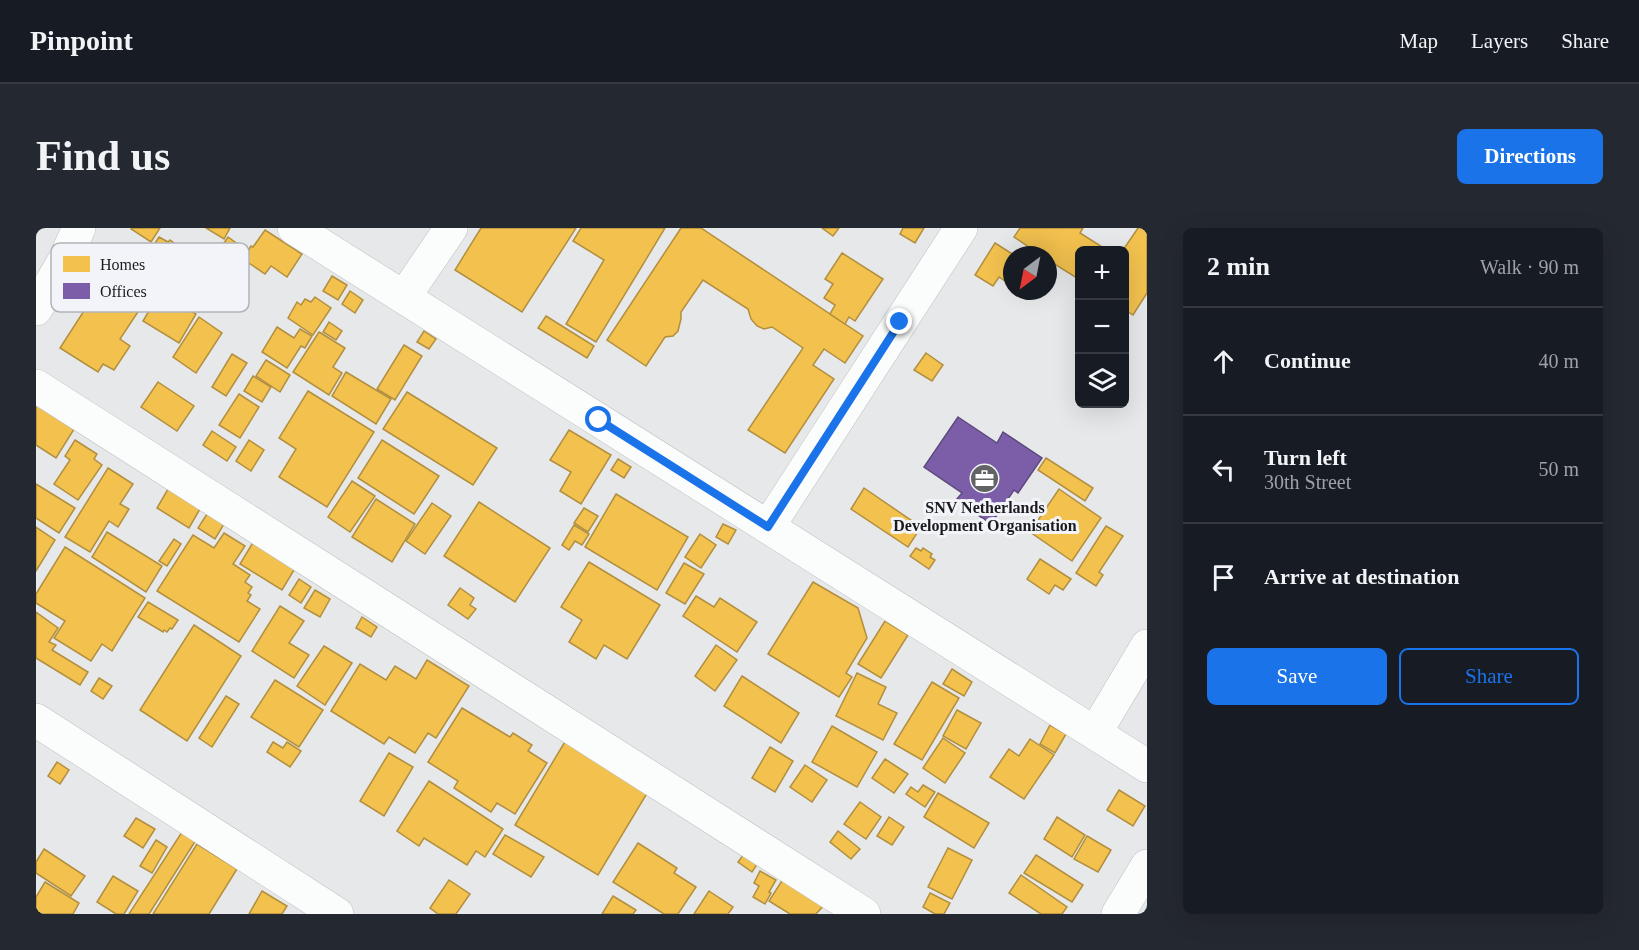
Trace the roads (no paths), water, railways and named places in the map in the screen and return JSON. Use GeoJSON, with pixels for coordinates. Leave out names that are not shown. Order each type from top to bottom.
{"type":"FeatureCollection","features":[{"type":"Feature","properties":{"kind":"street"},"geometry":{"type":"LineString","coordinates":[[72,243],[79,228]]}},
{"type":"Feature","properties":{"kind":"street"},"geometry":{"type":"LineString","coordinates":[[294,228],[1147,766]]}},
{"type":"Feature","properties":{"kind":"street"},"geometry":{"type":"LineString","coordinates":[[404,297],[452,228]]}},
{"type":"Feature","properties":{"kind":"street"},"geometry":{"type":"LineString","coordinates":[[768,527],[961,228]]}},
{"type":"Feature","properties":{"kind":"street"},"geometry":{"type":"LineString","coordinates":[[36,309],[51,283]]}},
{"type":"Feature","properties":{"kind":"street"},"geometry":{"type":"LineString","coordinates":[[36,386],[864,914]]}},
{"type":"Feature","properties":{"kind":"street"},"geometry":{"type":"LineString","coordinates":[[1095,733],[1147,646]]}},
{"type":"Feature","properties":{"kind":"street"},"geometry":{"type":"LineString","coordinates":[[36,720],[337,914]]}},
{"type":"Feature","properties":{"kind":"street"},"geometry":{"type":"LineString","coordinates":[[1118,914],[1147,866]]}},
{"type":"Feature","properties":{"kind":"place","name":"SNV Netherlands Development Organisation"},"geometry":{"type":"Point","coordinates":[985,479]}}]}
